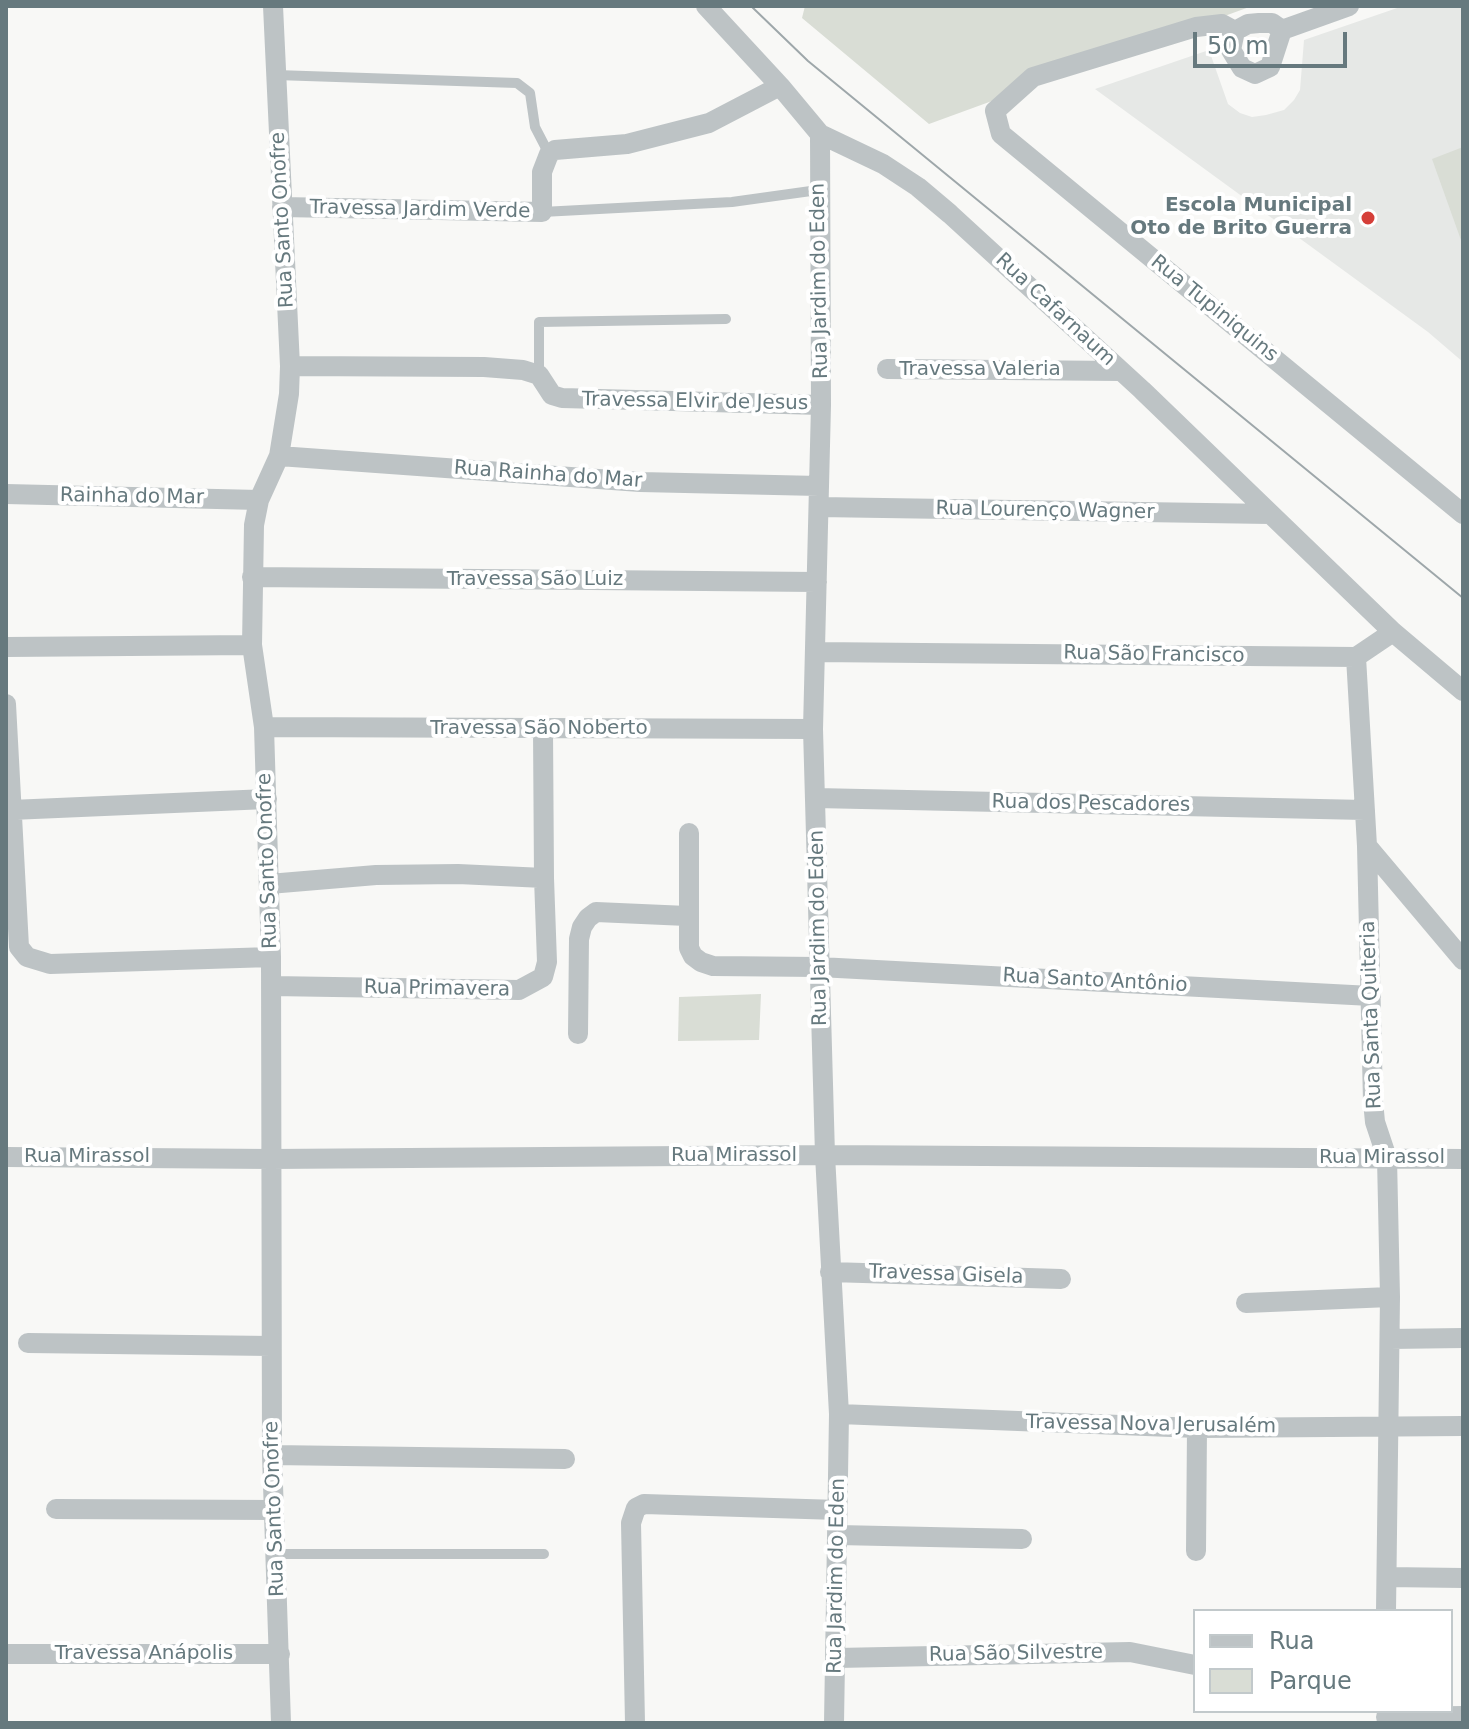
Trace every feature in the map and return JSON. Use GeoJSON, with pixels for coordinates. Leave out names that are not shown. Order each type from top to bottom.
{"type":"FeatureCollection","features":[{"type":"Feature","properties":{"kind":"street","name":"Rua Santo Onofre"},"geometry":{"type":"LineString","coordinates":[[273,6],[290,366],[289,394],[279,456],[259,500],[254,525],[252,645],[264,727],[267,799],[272,986],[272,1455],[281,1723]]}},
{"type":"Feature","properties":{"kind":"street","name":"Rua Cafarnaum"},"geometry":{"type":"LineString","coordinates":[[706,6],[820,134],[883,164],[918,187],[1121,371],[1393,632]]}},
{"type":"Feature","properties":{"kind":"street"},"geometry":{"type":"LineString","coordinates":[[1282,30],[1349,6]]}},
{"type":"Feature","properties":{"kind":"street"},"geometry":{"type":"LineString","coordinates":[[1259,23],[1272,23],[1282,30],[1270,67],[1255,74],[1242,68],[1231,50],[1235,31],[1248,24],[1259,23]]}},
{"type":"Feature","properties":{"kind":"street","name":"Rua Tupiniquins"},"geometry":{"type":"LineString","coordinates":[[1235,31],[1222,24],[1196,27],[1033,77],[995,111],[1001,134],[1463,514]]}},
{"type":"Feature","properties":{"kind":"street"},"geometry":{"type":"LineString","coordinates":[[549,154],[555,150],[627,144],[709,123],[780,86]]}},
{"type":"Feature","properties":{"kind":"street","name":"Rua Jardim do Eden"},"geometry":{"type":"LineString","coordinates":[[820,134],[818,190],[823,300],[813,729],[825,1155],[839,1414],[834,1723]]}},
{"type":"Feature","properties":{"kind":"street","name":"Travessa Jardim Verde"},"geometry":{"type":"LineString","coordinates":[[282,207],[542,212],[542,172],[549,154]]}},
{"type":"Feature","properties":{"kind":"street","name":"Travessa Elvir de Jesus"},"geometry":{"type":"LineString","coordinates":[[290,366],[484,367],[523,370],[539,375],[552,395],[562,398],[821,405]]}},
{"type":"Feature","properties":{"kind":"street","name":"Travessa Valeria"},"geometry":{"type":"LineString","coordinates":[[887,369],[1121,371]]}},
{"type":"Feature","properties":{"kind":"street","name":"Rua Rainha do Mar"},"geometry":{"type":"LineString","coordinates":[[279,456],[819,497]]}},
{"type":"Feature","properties":{"kind":"street","name":"Rainha do Mar"},"geometry":{"type":"LineString","coordinates":[[6,494],[259,500]]}},
{"type":"Feature","properties":{"kind":"street","name":"Rua Lourenço Wagner"},"geometry":{"type":"LineString","coordinates":[[819,497],[1270,514]]}},
{"type":"Feature","properties":{"kind":"street","name":"Travessa São Luiz"},"geometry":{"type":"LineString","coordinates":[[252,577],[817,582]]}},
{"type":"Feature","properties":{"kind":"street"},"geometry":{"type":"LineString","coordinates":[[1356,657],[1393,632],[1463,691]]}},
{"type":"Feature","properties":{"kind":"street"},"geometry":{"type":"LineString","coordinates":[[6,647],[252,645]]}},
{"type":"Feature","properties":{"kind":"street","name":"Rua São Francisco"},"geometry":{"type":"LineString","coordinates":[[815,652],[1356,657]]}},
{"type":"Feature","properties":{"kind":"street","name":"Rua Santa Quiteria"},"geometry":{"type":"LineString","coordinates":[[1356,657],[1367,846],[1375,1122],[1387,1158],[1390,1339],[1386,1609]]}},
{"type":"Feature","properties":{"kind":"street"},"geometry":{"type":"LineString","coordinates":[[6,704],[12,910],[19,947],[27,957],[50,964],[271,957]]}},
{"type":"Feature","properties":{"kind":"street","name":"Travessa São Noberto"},"geometry":{"type":"LineString","coordinates":[[264,727],[813,729]]}},
{"type":"Feature","properties":{"kind":"street","name":"Rua Primavera"},"geometry":{"type":"LineString","coordinates":[[272,986],[519,990],[543,977],[547,962],[543,730]]}},
{"type":"Feature","properties":{"kind":"street","name":"Rua dos Pescadores"},"geometry":{"type":"LineString","coordinates":[[816,798],[1365,810]]}},
{"type":"Feature","properties":{"kind":"street"},"geometry":{"type":"LineString","coordinates":[[11,810],[267,799]]}},
{"type":"Feature","properties":{"kind":"street","name":"Rua Santo Antônio"},"geometry":{"type":"LineString","coordinates":[[689,833],[689,948],[701,962],[713,966],[819,967],[1371,996]]}},
{"type":"Feature","properties":{"kind":"street"},"geometry":{"type":"LineString","coordinates":[[1367,846],[1463,960]]}},
{"type":"Feature","properties":{"kind":"street"},"geometry":{"type":"LineString","coordinates":[[269,884],[376,875],[458,874],[544,878]]}},
{"type":"Feature","properties":{"kind":"street"},"geometry":{"type":"LineString","coordinates":[[578,1034],[579,939],[588,918],[596,912],[687,916]]}},
{"type":"Feature","properties":{"kind":"street","name":"Rua Mirassol"},"geometry":{"type":"LineString","coordinates":[[6,1157],[271,1159],[825,1155],[1463,1159]]}},
{"type":"Feature","properties":{"kind":"street","name":"Travessa Gisela"},"geometry":{"type":"LineString","coordinates":[[830,1272],[1061,1279]]}},
{"type":"Feature","properties":{"kind":"street"},"geometry":{"type":"LineString","coordinates":[[1246,1303],[1390,1297]]}},
{"type":"Feature","properties":{"kind":"street"},"geometry":{"type":"LineString","coordinates":[[1390,1339],[1463,1338]]}},
{"type":"Feature","properties":{"kind":"street"},"geometry":{"type":"LineString","coordinates":[[28,1343],[271,1346]]}},
{"type":"Feature","properties":{"kind":"street","name":"Travessa Nova Jerusalém"},"geometry":{"type":"LineString","coordinates":[[839,1414],[1197,1428],[1463,1426]]}},
{"type":"Feature","properties":{"kind":"street"},"geometry":{"type":"LineString","coordinates":[[1196,1551],[1197,1428]]}},
{"type":"Feature","properties":{"kind":"street"},"geometry":{"type":"LineString","coordinates":[[272,1455],[565,1459]]}},
{"type":"Feature","properties":{"kind":"street"},"geometry":{"type":"LineString","coordinates":[[635,1723],[631,1523],[636,1508],[644,1504],[838,1510]]}},
{"type":"Feature","properties":{"kind":"street"},"geometry":{"type":"LineString","coordinates":[[56,1509],[274,1510]]}},
{"type":"Feature","properties":{"kind":"street"},"geometry":{"type":"LineString","coordinates":[[838,1535],[1022,1539]]}},
{"type":"Feature","properties":{"kind":"street"},"geometry":{"type":"LineString","coordinates":[[1387,1577],[1463,1578]]}},
{"type":"Feature","properties":{"kind":"street","name":"Rua São Silvestre"},"geometry":{"type":"LineString","coordinates":[[837,1658],[1130,1652],[1193,1665]]}},
{"type":"Feature","properties":{"kind":"street","name":"Travessa Anápolis"},"geometry":{"type":"LineString","coordinates":[[7,1654],[280,1654]]}},
{"type":"Feature","properties":{"kind":"street"},"geometry":{"type":"LineString","coordinates":[[1386,1717],[1463,1716]]}},
{"type":"Feature","properties":{"kind":"lane"},"geometry":{"type":"LineString","coordinates":[[276,75],[517,83],[530,93],[539,140],[549,154]]}},
{"type":"Feature","properties":{"kind":"lane"},"geometry":{"type":"LineString","coordinates":[[542,212],[732,202],[818,190]]}},
{"type":"Feature","properties":{"kind":"lane"},"geometry":{"type":"LineString","coordinates":[[539,375],[539,322],[726,319]]}},
{"type":"Feature","properties":{"kind":"lane"},"geometry":{"type":"LineString","coordinates":[[276,1554],[544,1554]]}},
{"type":"Feature","properties":{"kind":"shaded area","name":"Escola Municipal Oto de Brito Guerra"},"geometry":{"type":"Polygon","coordinates":[[[1403,6],[1463,6],[1463,362],[1428,332],[1095,89],[1209,50],[1228,104],[1252,117],[1266,115],[1284,110],[1300,90],[1304,40],[1403,6]]]}},
{"type":"Feature","properties":{"kind":"green space"},"geometry":{"type":"Polygon","coordinates":[[[805,6],[1252,6],[929,124],[802,18],[805,6]]]}},
{"type":"Feature","properties":{"kind":"green space"},"geometry":{"type":"Polygon","coordinates":[[[1463,147],[1463,243],[1462,243],[1432,159],[1463,147]]]}},
{"type":"Feature","properties":{"kind":"green space"},"geometry":{"type":"Polygon","coordinates":[[[761,994],[759,1040],[678,1041],[679,997],[761,994]]]}},
{"type":"Feature","properties":{"kind":"tram line"},"geometry":{"type":"LineString","coordinates":[[751,6],[808,61],[1463,598]]}},
{"type":"Feature","properties":{"kind":"place","name":"Escola Municipal Oto de Brito Guerra"},"geometry":{"type":"Point","coordinates":[1368,218]}}]}
